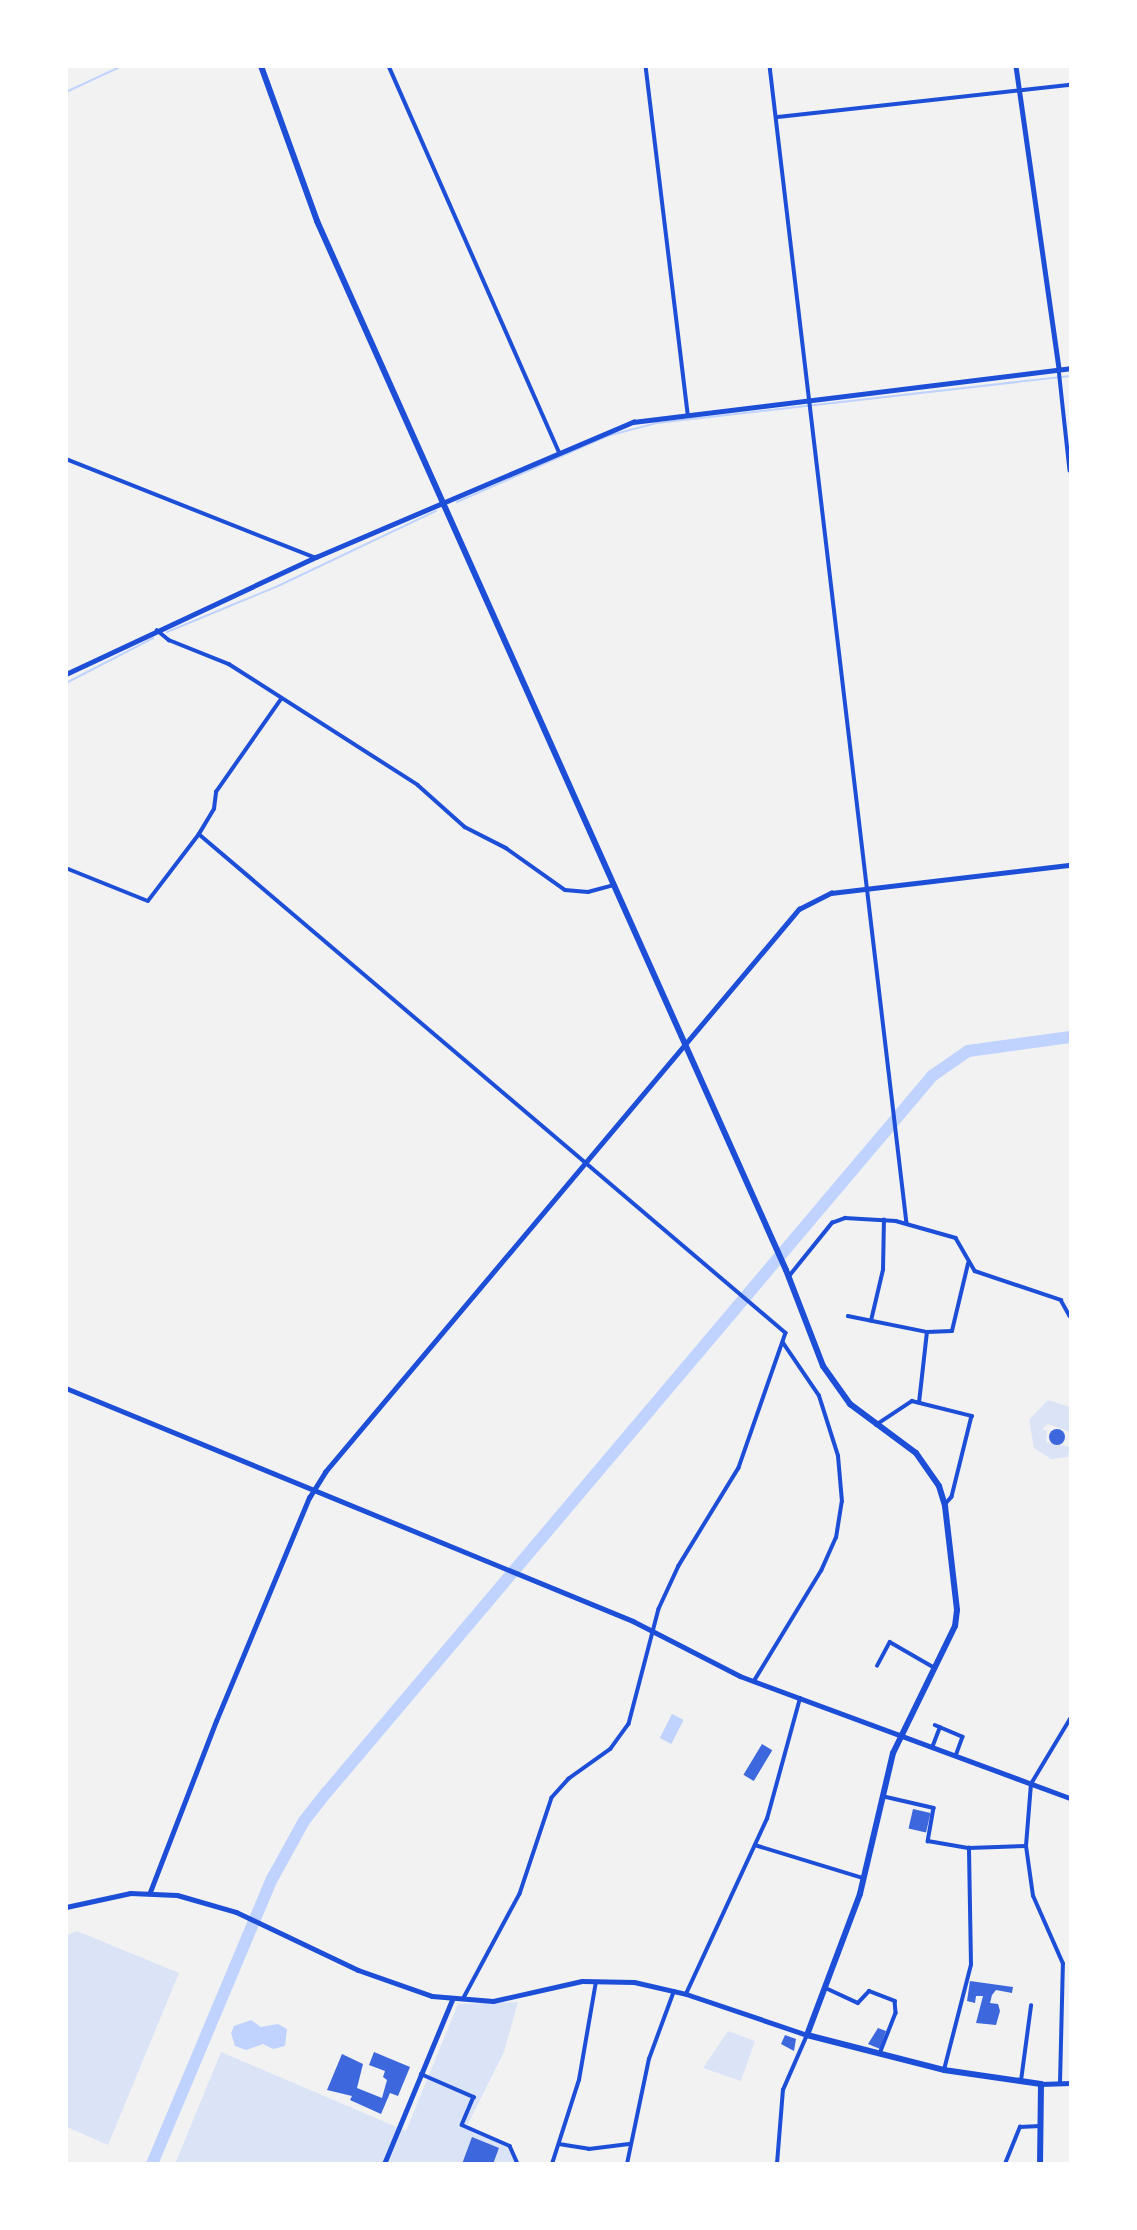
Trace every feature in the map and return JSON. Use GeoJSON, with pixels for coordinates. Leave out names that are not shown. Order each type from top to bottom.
{"type":"FeatureCollection","features":[{"type":"Feature","properties":{"kind":"main road"},"geometry":{"type":"LineString","coordinates":[[261,66],[304,189],[787,1273],[829,1377],[849,1404],[916,1453],[939,1486],[945,1506],[957,1617],[936,1670],[901,1737],[880,1795],[863,1878],[828,1989],[807,2035]]}},
{"type":"Feature","properties":{"kind":"main road"},"geometry":{"type":"LineString","coordinates":[[66,1907],[150,1892],[177,1895],[239,1913],[358,1970],[412,1992],[463,2001],[518,1997],[596,1980],[686,1994],[807,2035],[944,2070],[1021,2082],[1070,2083]]}},
{"type":"Feature","properties":{"kind":"main road"},"geometry":{"type":"LineString","coordinates":[[1040,2164],[1041,2084]]}},
{"type":"Feature","properties":{"kind":"street"},"geometry":{"type":"LineString","coordinates":[[388,66],[559,451]]}},
{"type":"Feature","properties":{"kind":"street"},"geometry":{"type":"LineString","coordinates":[[646,66],[688,414]]}},
{"type":"Feature","properties":{"kind":"street"},"geometry":{"type":"LineString","coordinates":[[770,66],[907,1223]]}},
{"type":"Feature","properties":{"kind":"street"},"geometry":{"type":"LineString","coordinates":[[1016,66],[1059,371],[1070,470]]}},
{"type":"Feature","properties":{"kind":"street"},"geometry":{"type":"LineString","coordinates":[[778,117],[1070,85]]}},
{"type":"Feature","properties":{"kind":"street"},"geometry":{"type":"LineString","coordinates":[[66,674],[157,629],[316,558],[559,451],[633,422],[1070,368]]}},
{"type":"Feature","properties":{"kind":"street"},"geometry":{"type":"LineString","coordinates":[[66,459],[316,558]]}},
{"type":"Feature","properties":{"kind":"street"},"geometry":{"type":"LineString","coordinates":[[157,629],[169,640],[229,664],[418,785],[466,827],[500,844],[565,890],[588,892],[614,885]]}},
{"type":"Feature","properties":{"kind":"street"},"geometry":{"type":"LineString","coordinates":[[66,868],[148,901],[199,834],[214,809],[216,792],[281,699]]}},
{"type":"Feature","properties":{"kind":"street"},"geometry":{"type":"LineString","coordinates":[[199,834],[784,1331],[783,1343],[735,1476],[679,1566],[653,1631],[626,1730],[611,1749],[569,1779],[552,1798],[520,1894],[463,2001]]}},
{"type":"Feature","properties":{"kind":"street"},"geometry":{"type":"LineString","coordinates":[[150,1892],[314,1491],[346,1444],[799,909],[823,895],[1070,865]]}},
{"type":"Feature","properties":{"kind":"street"},"geometry":{"type":"LineString","coordinates":[[787,1273],[797,1270],[832,1223],[845,1219],[907,1223],[956,1238],[968,1264],[989,1278],[1061,1300],[1070,1316]]}},
{"type":"Feature","properties":{"kind":"street"},"geometry":{"type":"LineString","coordinates":[[871,1321],[883,1270],[884,1220]]}},
{"type":"Feature","properties":{"kind":"street"},"geometry":{"type":"LineString","coordinates":[[848,1316],[927,1332],[952,1331],[968,1264]]}},
{"type":"Feature","properties":{"kind":"street"},"geometry":{"type":"LineString","coordinates":[[919,1403],[927,1332]]}},
{"type":"Feature","properties":{"kind":"street"},"geometry":{"type":"LineString","coordinates":[[754,1681],[821,1570],[835,1538],[842,1502],[838,1455],[819,1396],[783,1343]]}},
{"type":"Feature","properties":{"kind":"street"},"geometry":{"type":"LineString","coordinates":[[66,1388],[653,1631],[754,1681],[1070,1798]]}},
{"type":"Feature","properties":{"kind":"street"},"geometry":{"type":"LineString","coordinates":[[876,1425],[907,1403],[919,1403],[972,1416],[952,1497],[945,1506]]}},
{"type":"Feature","properties":{"kind":"street"},"geometry":{"type":"LineString","coordinates":[[877,1666],[890,1642],[936,1670]]}},
{"type":"Feature","properties":{"kind":"street"},"geometry":{"type":"LineString","coordinates":[[686,1994],[773,1803],[800,1699]]}},
{"type":"Feature","properties":{"kind":"street"},"geometry":{"type":"LineString","coordinates":[[1060,2083],[1063,1964],[1033,1896],[1026,1846],[1031,1784],[1070,1719]]}},
{"type":"Feature","properties":{"kind":"street"},"geometry":{"type":"LineString","coordinates":[[932,1748],[938,1726],[963,1737],[956,1757]]}},
{"type":"Feature","properties":{"kind":"street"},"geometry":{"type":"LineString","coordinates":[[880,1795],[934,1808],[928,1841],[969,1848],[1026,1846]]}},
{"type":"Feature","properties":{"kind":"street"},"geometry":{"type":"LineString","coordinates":[[755,1845],[863,1878]]}},
{"type":"Feature","properties":{"kind":"street"},"geometry":{"type":"LineString","coordinates":[[944,2070],[971,1965],[969,1848]]}},
{"type":"Feature","properties":{"kind":"street"},"geometry":{"type":"LineString","coordinates":[[552,2164],[590,2031],[596,1980]]}},
{"type":"Feature","properties":{"kind":"street"},"geometry":{"type":"LineString","coordinates":[[828,1989],[858,2003],[869,1991],[895,2001],[896,2013],[880,2054]]}},
{"type":"Feature","properties":{"kind":"street"},"geometry":{"type":"LineString","coordinates":[[627,2164],[629,2144],[640,2114],[649,2059],[674,1991]]}},
{"type":"Feature","properties":{"kind":"street"},"geometry":{"type":"LineString","coordinates":[[384,2164],[452,2000]]}},
{"type":"Feature","properties":{"kind":"street"},"geometry":{"type":"LineString","coordinates":[[1021,2082],[1031,2007]]}},
{"type":"Feature","properties":{"kind":"street"},"geometry":{"type":"LineString","coordinates":[[776,2164],[783,2090],[807,2035]]}},
{"type":"Feature","properties":{"kind":"street"},"geometry":{"type":"LineString","coordinates":[[421,2074],[474,2096],[462,2125],[510,2146],[518,2164]]}},
{"type":"Feature","properties":{"kind":"street"},"geometry":{"type":"LineString","coordinates":[[1005,2164],[1020,2127],[1040,2126]]}},
{"type":"Feature","properties":{"kind":"street"},"geometry":{"type":"LineString","coordinates":[[559,2144],[584,2149],[629,2144]]}},
{"type":"Feature","properties":{"kind":"shaded area"},"geometry":{"type":"Polygon","coordinates":[[[1048,1400],[1070,1407],[1070,1432],[1048,1424],[1042,1429],[1047,1431],[1046,1442],[1070,1447],[1068,1457],[1051,1459],[1034,1448],[1029,1420],[1048,1400]]]}},
{"type":"Feature","properties":{"kind":"shaded area"},"geometry":{"type":"Polygon","coordinates":[[[77,1931],[179,1973],[108,2145],[67,2127],[67,1935],[77,1931]]]}},
{"type":"Feature","properties":{"kind":"shaded area"},"geometry":{"type":"Polygon","coordinates":[[[518,2002],[504,2052],[466,2128],[509,2147],[516,2163],[175,2164],[221,2052],[406,2131],[458,2004],[518,2002]]]}},
{"type":"Feature","properties":{"kind":"shaded area"},"geometry":{"type":"Polygon","coordinates":[[[728,2031],[755,2041],[741,2081],[703,2068],[728,2031]]]}},
{"type":"Feature","properties":{"kind":"water"},"geometry":{"type":"Polygon","coordinates":[[[672,1714],[684,1720],[671,1744],[660,1738],[672,1714]]]}},
{"type":"Feature","properties":{"kind":"water"},"geometry":{"type":"Polygon","coordinates":[[[251,2020],[261,2027],[278,2024],[287,2029],[285,2046],[273,2049],[263,2044],[246,2050],[235,2046],[231,2033],[234,2026],[251,2020]]]}},
{"type":"Feature","properties":{"kind":"building"},"geometry":{"type":"Polygon","coordinates":[[[1057,1429],[1065,1437],[1057,1445],[1049,1437],[1057,1429]]]}},
{"type":"Feature","properties":{"kind":"building"},"geometry":{"type":"Polygon","coordinates":[[[762,1744],[772,1750],[754,1781],[743,1775],[762,1744]]]}},
{"type":"Feature","properties":{"kind":"building"},"geometry":{"type":"Polygon","coordinates":[[[913,1809],[931,1813],[926,1833],[909,1828],[913,1809]]]}},
{"type":"Feature","properties":{"kind":"building"},"geometry":{"type":"Polygon","coordinates":[[[970,1981],[1013,1987],[1012,1993],[996,1990],[992,1995],[990,2003],[998,2004],[1000,2011],[996,2025],[976,2023],[983,1996],[976,1996],[975,2003],[967,2001],[970,1981]]]}},
{"type":"Feature","properties":{"kind":"building"},"geometry":{"type":"Polygon","coordinates":[[[878,2028],[886,2031],[880,2049],[868,2044],[878,2028]]]}},
{"type":"Feature","properties":{"kind":"building"},"geometry":{"type":"Polygon","coordinates":[[[785,2035],[796,2039],[794,2051],[781,2044],[785,2035]]]}},
{"type":"Feature","properties":{"kind":"building"},"geometry":{"type":"Polygon","coordinates":[[[374,2052],[410,2067],[398,2096],[390,2093],[381,2114],[350,2100],[352,2096],[327,2090],[342,2054],[363,2064],[357,2088],[382,2098],[387,2080],[383,2077],[385,2071],[369,2065],[374,2052]]]}},
{"type":"Feature","properties":{"kind":"building"},"geometry":{"type":"Polygon","coordinates":[[[472,2137],[499,2148],[493,2164],[462,2164],[472,2137]]]}},
{"type":"Feature","properties":{"kind":"waterway"},"geometry":{"type":"LineString","coordinates":[[66,92],[122,66]]}},
{"type":"Feature","properties":{"kind":"waterway"},"geometry":{"type":"LineString","coordinates":[[457,502],[607,436],[657,423],[1070,376]]}},
{"type":"Feature","properties":{"kind":"waterway"},"geometry":{"type":"LineString","coordinates":[[167,632],[278,586],[436,511]]}},
{"type":"Feature","properties":{"kind":"waterway"},"geometry":{"type":"LineString","coordinates":[[66,683],[153,638]]}},
{"type":"Feature","properties":{"kind":"waterway"},"geometry":{"type":"LineString","coordinates":[[152,2164],[272,1879],[304,1821],[327,1792],[932,1076],[968,1051],[1070,1037]]}}]}
